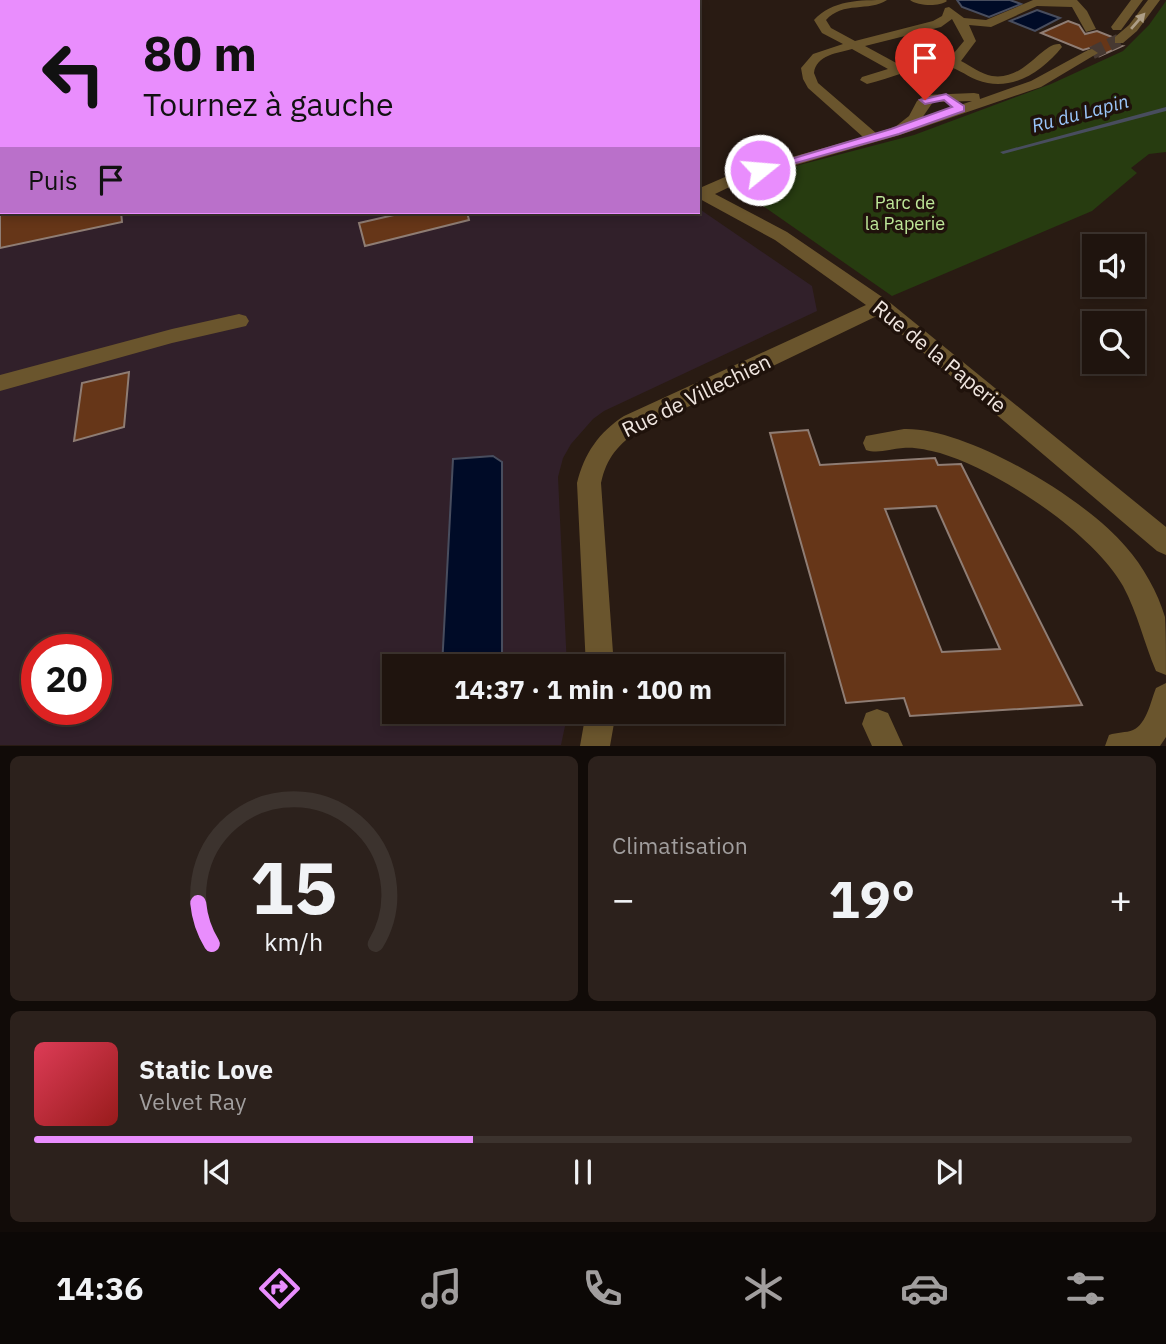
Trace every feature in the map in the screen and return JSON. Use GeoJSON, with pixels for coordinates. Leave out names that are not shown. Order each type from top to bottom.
{"type":"FeatureCollection","features":[{"type":"Feature","properties":{"kind":"street"},"geometry":{"type":"LineString","coordinates":[[881,0],[853,2],[821,17],[821,24],[826,30],[898,69]]}},
{"type":"Feature","properties":{"kind":"street"},"geometry":{"type":"LineString","coordinates":[[916,0],[943,4],[961,21],[970,41],[953,63]]}},
{"type":"Feature","properties":{"kind":"street"},"geometry":{"type":"LineString","coordinates":[[1137,0],[1113,37],[1133,28],[1154,0]]}},
{"type":"Feature","properties":{"kind":"street"},"geometry":{"type":"LineString","coordinates":[[961,21],[987,24],[1035,3],[1072,2],[1081,11],[1090,29]]}},
{"type":"Feature","properties":{"kind":"street"},"geometry":{"type":"LineString","coordinates":[[873,138],[813,85],[807,74],[808,65],[816,57],[937,24],[947,18],[943,4]]}},
{"type":"Feature","properties":{"kind":"street"},"geometry":{"type":"LineString","coordinates":[[867,80],[916,64],[953,63],[984,78],[1007,80],[1031,72],[1056,47]]}},
{"type":"Feature","properties":{"kind":"street"},"geometry":{"type":"LineString","coordinates":[[700,192],[738,177],[898,131],[1050,78],[1087,51],[1042,75],[986,95],[925,100],[915,118],[898,131]]}},
{"type":"Feature","properties":{"kind":"street"},"geometry":{"type":"LineString","coordinates":[[946,97],[960,108]]}},
{"type":"Feature","properties":{"kind":"street","name":"Rue de la Paperie"},"geometry":{"type":"LineString","coordinates":[[700,192],[781,236],[881,306],[1166,543]]}},
{"type":"Feature","properties":{"kind":"street","name":"Rue de Villechien"},"geometry":{"type":"LineString","coordinates":[[599,654],[589,483],[592,469],[607,443],[632,423],[881,306]]}},
{"type":"Feature","properties":{"kind":"street"},"geometry":{"type":"LineString","coordinates":[[0,383],[172,336],[239,321]]}},
{"type":"Feature","properties":{"kind":"street"},"geometry":{"type":"LineString","coordinates":[[874,443],[905,438],[950,447],[1011,476],[1051,499],[1107,544],[1127,569],[1161,640],[1166,661]]}},
{"type":"Feature","properties":{"kind":"street"},"geometry":{"type":"LineString","coordinates":[[1107,544],[1139,521]]}},
{"type":"Feature","properties":{"kind":"street"},"geometry":{"type":"LineString","coordinates":[[1120,746],[1139,744],[1153,729],[1163,712],[1166,698]]}},
{"type":"Feature","properties":{"kind":"street"},"geometry":{"type":"LineString","coordinates":[[596,746],[599,724]]}},
{"type":"Feature","properties":{"kind":"shaded area"},"geometry":{"type":"Polygon","coordinates":[[[700,209],[812,286],[817,311],[604,411],[593,419],[571,444],[563,458],[558,477],[566,654],[382,654],[382,724],[565,724],[561,745],[0,745],[0,214],[700,214],[700,209]]]}},
{"type":"Feature","properties":{"kind":"green space","name":"Parc de la Paperie"},"geometry":{"type":"Polygon","coordinates":[[[1166,1],[1166,152],[1149,154],[1131,168],[1137,173],[1092,211],[892,296],[730,183],[914,135],[1051,84],[1123,51],[1149,25],[1166,1]]]}},
{"type":"Feature","properties":{"kind":"water"},"geometry":{"type":"Polygon","coordinates":[[[957,0],[1010,0],[1021,4],[989,17],[962,7],[957,0]]]}},
{"type":"Feature","properties":{"kind":"water"},"geometry":{"type":"Polygon","coordinates":[[[1037,10],[1060,18],[1035,31],[1010,21],[1037,10]]]}},
{"type":"Feature","properties":{"kind":"water"},"geometry":{"type":"Polygon","coordinates":[[[493,456],[502,462],[502,654],[443,654],[453,459],[493,456]]]}},
{"type":"Feature","properties":{"kind":"building"},"geometry":{"type":"Polygon","coordinates":[[[1068,21],[1079,25],[1085,34],[1097,31],[1112,37],[1113,45],[1122,46],[1100,56],[1101,52],[1093,47],[1083,50],[1041,33],[1068,21]]]}},
{"type":"Feature","properties":{"kind":"building"},"geometry":{"type":"Polygon","coordinates":[[[0,214],[121,214],[122,222],[0,248],[0,214]]]}},
{"type":"Feature","properties":{"kind":"building"},"geometry":{"type":"Polygon","coordinates":[[[398,214],[468,214],[469,220],[365,246],[359,223],[398,214]]]}},
{"type":"Feature","properties":{"kind":"building"},"geometry":{"type":"Polygon","coordinates":[[[129,372],[124,427],[74,441],[82,383],[129,372]]]}},
{"type":"Feature","properties":{"kind":"building"},"geometry":{"type":"Polygon","coordinates":[[[808,430],[820,465],[935,458],[938,465],[961,464],[1082,705],[910,716],[904,698],[846,703],[770,433],[808,430]],[[936,506],[885,509],[942,652],[1000,649],[936,506]]]}},
{"type":"Feature","properties":{"kind":"waterway","name":"Ru du Lapin"},"geometry":{"type":"LineString","coordinates":[[1003,152],[1166,109]]}},
{"type":"Feature","properties":{"kind":"tunnel"},"geometry":{"type":"LineString","coordinates":[[1092,53],[1119,40]]}},
{"type":"Feature","properties":{"kind":"route"},"geometry":{"type":"LineString","coordinates":[[760,170],[895,132],[960,108],[946,97],[925,100]]}}]}
